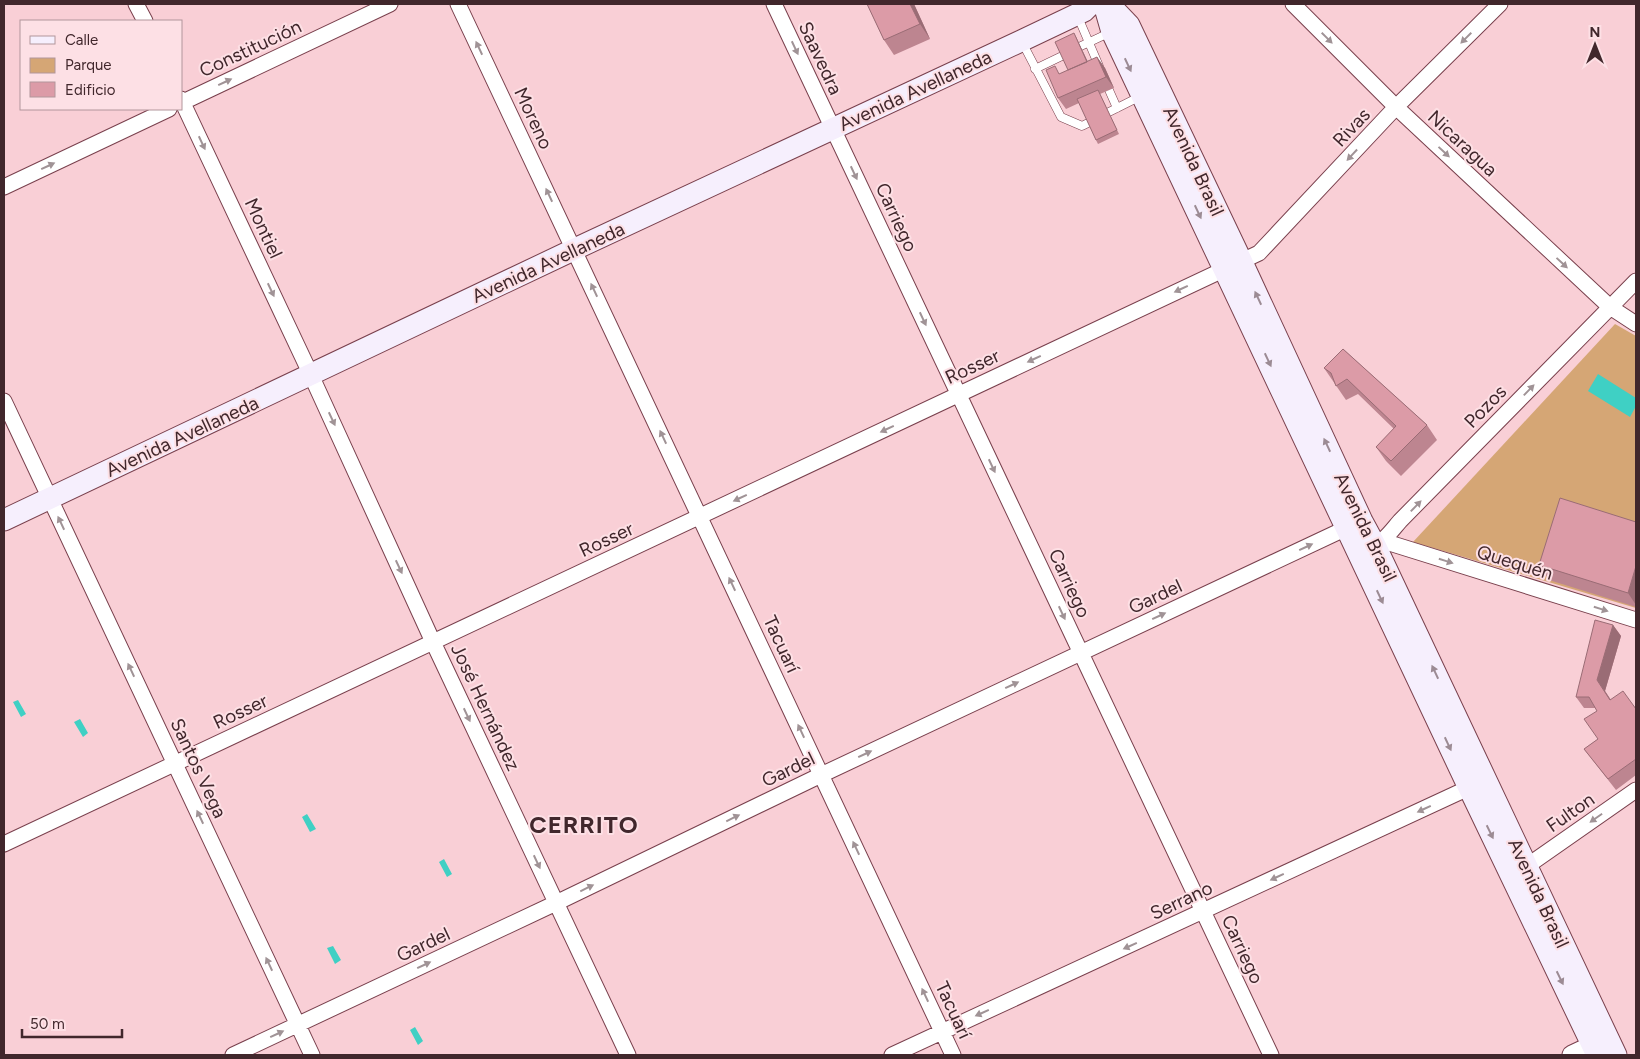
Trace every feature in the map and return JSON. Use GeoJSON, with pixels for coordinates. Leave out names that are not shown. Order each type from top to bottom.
{"type":"FeatureCollection","features":[{"type":"Feature","properties":{"kind":"main road","name":"Avenida Brasil"},"geometry":{"type":"LineString","coordinates":[[1104,4],[1112,32],[1143,95],[1233,264]]}},
{"type":"Feature","properties":{"kind":"main road","name":"Avenida Brasil"},"geometry":{"type":"LineString","coordinates":[[1109,4],[1129,25],[1233,264],[1354,525],[1372,547],[1477,784],[1603,1048]]}},
{"type":"Feature","properties":{"kind":"main road","name":"Avenida Avellaneda"},"geometry":{"type":"LineString","coordinates":[[830,123],[1021,41],[1078,7]]}},
{"type":"Feature","properties":{"kind":"main road","name":"Avenida Avellaneda"},"geometry":{"type":"LineString","coordinates":[[4,520],[47,492],[1078,7]]}},
{"type":"Feature","properties":{"kind":"main road","name":"Avenida Avellaneda"},"geometry":{"type":"LineString","coordinates":[[4,505],[47,492]]}},
{"type":"Feature","properties":{"kind":"main road","name":"Avenida Brasil"},"geometry":{"type":"LineString","coordinates":[[1477,784],[1527,866],[1603,1048]]}},
{"type":"Feature","properties":{"kind":"street"},"geometry":{"type":"LineString","coordinates":[[136,4],[144,20]]}},
{"type":"Feature","properties":{"kind":"street","name":"Constitución"},"geometry":{"type":"LineString","coordinates":[[182,101],[390,4]]}},
{"type":"Feature","properties":{"kind":"street","name":"Moreno"},"geometry":{"type":"LineString","coordinates":[[458,4],[572,244]]}},
{"type":"Feature","properties":{"kind":"street","name":"Saavedra"},"geometry":{"type":"LineString","coordinates":[[774,4],[830,123]]}},
{"type":"Feature","properties":{"kind":"street","name":"Nicaragua"},"geometry":{"type":"LineString","coordinates":[[1293,4],[1396,107],[1610,307],[1636,324]]}},
{"type":"Feature","properties":{"kind":"street","name":"Rivas"},"geometry":{"type":"LineString","coordinates":[[1233,264],[1264,249],[1396,107],[1500,4]]}},
{"type":"Feature","properties":{"kind":"street","name":"Montiel"},"geometry":{"type":"LineString","coordinates":[[182,101],[309,369]]}},
{"type":"Feature","properties":{"kind":"street"},"geometry":{"type":"LineString","coordinates":[[4,187],[167,110]]}},
{"type":"Feature","properties":{"kind":"street","name":"Carriego"},"geometry":{"type":"LineString","coordinates":[[830,123],[1271,1055]]}},
{"type":"Feature","properties":{"kind":"street","name":"Tacuarí"},"geometry":{"type":"LineString","coordinates":[[572,244],[953,1055]]}},
{"type":"Feature","properties":{"kind":"street","name":"Rosser"},"geometry":{"type":"LineString","coordinates":[[4,844],[959,395],[1233,264]]}},
{"type":"Feature","properties":{"kind":"street","name":"Pozos"},"geometry":{"type":"LineString","coordinates":[[1372,547],[1407,514],[1636,280]]}},
{"type":"Feature","properties":{"kind":"street","name":"José Hernández"},"geometry":{"type":"LineString","coordinates":[[309,369],[433,642],[628,1055]]}},
{"type":"Feature","properties":{"kind":"street","name":"Santos Vega"},"geometry":{"type":"LineString","coordinates":[[4,401],[312,1055]]}},
{"type":"Feature","properties":{"kind":"street","name":"Gardel"},"geometry":{"type":"LineString","coordinates":[[233,1055],[556,903],[821,775],[1354,525]]}},
{"type":"Feature","properties":{"kind":"street","name":"Quequén"},"geometry":{"type":"LineString","coordinates":[[1372,547],[1636,620]]}},
{"type":"Feature","properties":{"kind":"street","name":"Serrano"},"geometry":{"type":"LineString","coordinates":[[892,1055],[1477,784]]}},
{"type":"Feature","properties":{"kind":"street","name":"Fulton"},"geometry":{"type":"LineString","coordinates":[[1527,866],[1636,790]]}},
{"type":"Feature","properties":{"kind":"street"},"geometry":{"type":"LineString","coordinates":[[1572,1055],[1603,1048]]}},
{"type":"Feature","properties":{"kind":"lane"},"geometry":{"type":"LineString","coordinates":[[1078,7],[1084,45],[1100,70]]}},
{"type":"Feature","properties":{"kind":"lane"},"geometry":{"type":"LineString","coordinates":[[1084,45],[1112,32]]}},
{"type":"Feature","properties":{"kind":"lane"},"geometry":{"type":"LineString","coordinates":[[1021,41],[1061,117],[1082,126],[1088,122]]}},
{"type":"Feature","properties":{"kind":"lane"},"geometry":{"type":"LineString","coordinates":[[1035,69],[1062,56]]}},
{"type":"Feature","properties":{"kind":"lane"},"geometry":{"type":"LineString","coordinates":[[1109,90],[1117,108]]}},
{"type":"Feature","properties":{"kind":"lane"},"geometry":{"type":"LineString","coordinates":[[1109,112],[1143,95]]}},
{"type":"Feature","properties":{"kind":"green space"},"geometry":{"type":"Polygon","coordinates":[[[1615,324],[1636,336],[1636,608],[1413,542],[1615,324]]]}},
{"type":"Feature","properties":{"kind":"water"},"geometry":{"type":"Polygon","coordinates":[[[1598,374],[1636,398],[1636,406],[1630,417],[1588,391],[1598,374]]]}},
{"type":"Feature","properties":{"kind":"water"},"geometry":{"type":"Polygon","coordinates":[[[18,700],[26,714],[21,717],[13,702],[18,700]]]}},
{"type":"Feature","properties":{"kind":"water"},"geometry":{"type":"Polygon","coordinates":[[[80,719],[88,733],[83,737],[74,722],[80,719]]]}},
{"type":"Feature","properties":{"kind":"water"},"geometry":{"type":"Polygon","coordinates":[[[307,814],[316,829],[310,832],[302,817],[307,814]]]}},
{"type":"Feature","properties":{"kind":"water"},"geometry":{"type":"Polygon","coordinates":[[[444,859],[452,874],[447,877],[439,862],[444,859]]]}},
{"type":"Feature","properties":{"kind":"water"},"geometry":{"type":"Polygon","coordinates":[[[333,946],[341,960],[335,964],[327,948],[333,946]]]}},
{"type":"Feature","properties":{"kind":"water"},"geometry":{"type":"Polygon","coordinates":[[[415,1027],[423,1041],[418,1045],[410,1030],[415,1027]]]}},
{"type":"Feature","properties":{"kind":"building"},"geometry":{"type":"Polygon","coordinates":[[[867,4],[910,4],[920,24],[884,40],[867,4]]]}},
{"type":"Feature","properties":{"kind":"building"},"geometry":{"type":"Polygon","coordinates":[[[1074,33],[1087,62],[1068,70],[1055,42],[1074,33]]]}},
{"type":"Feature","properties":{"kind":"building"},"geometry":{"type":"Polygon","coordinates":[[[1097,57],[1106,77],[1058,98],[1046,70],[1055,66],[1059,74],[1097,57]]]}},
{"type":"Feature","properties":{"kind":"building"},"geometry":{"type":"Polygon","coordinates":[[[1098,90],[1117,130],[1096,140],[1077,99],[1098,90]]]}},
{"type":"Feature","properties":{"kind":"building"},"geometry":{"type":"Polygon","coordinates":[[[1343,349],[1427,425],[1391,461],[1376,447],[1396,426],[1347,379],[1336,386],[1331,373],[1324,368],[1343,349]]]}},
{"type":"Feature","properties":{"kind":"building"},"geometry":{"type":"Polygon","coordinates":[[[1560,498],[1636,522],[1636,566],[1628,593],[1539,565],[1560,498]]]}},
{"type":"Feature","properties":{"kind":"building"},"geometry":{"type":"Polygon","coordinates":[[[1595,620],[1613,625],[1597,680],[1610,700],[1623,691],[1636,709],[1636,759],[1608,779],[1584,749],[1598,739],[1584,719],[1597,711],[1589,697],[1576,697],[1595,620]]]}},
{"type":"Feature","properties":{"kind":"district","name":"CERRITO"},"geometry":{"type":"Point","coordinates":[584,825]}}]}
